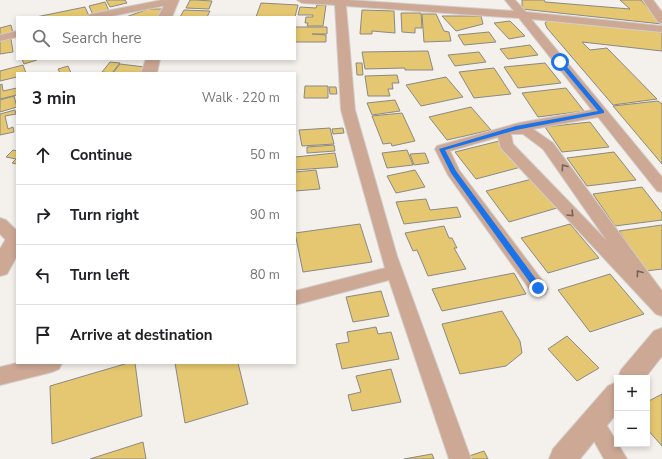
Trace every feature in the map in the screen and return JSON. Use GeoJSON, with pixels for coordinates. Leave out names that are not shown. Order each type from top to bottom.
{"type":"FeatureCollection","features":[{"type":"Feature","properties":{"kind":"street"},"geometry":{"type":"LineString","coordinates":[[96,16],[173,0]]}},
{"type":"Feature","properties":{"kind":"street"},"geometry":{"type":"LineString","coordinates":[[165,16],[173,0]]}},
{"type":"Feature","properties":{"kind":"street"},"geometry":{"type":"LineString","coordinates":[[302,0],[375,2],[662,29]]}},
{"type":"Feature","properties":{"kind":"street"},"geometry":{"type":"LineString","coordinates":[[510,0],[662,187]]}},
{"type":"Feature","properties":{"kind":"street"},"geometry":{"type":"LineString","coordinates":[[648,0],[662,20]]}},
{"type":"Feature","properties":{"kind":"street"},"geometry":{"type":"LineString","coordinates":[[340,2],[348,110],[395,272],[460,459]]}},
{"type":"Feature","properties":{"kind":"street"},"geometry":{"type":"LineString","coordinates":[[0,38],[16,34]]}},
{"type":"Feature","properties":{"kind":"street"},"geometry":{"type":"LineString","coordinates":[[149,72],[153,60]]}},
{"type":"Feature","properties":{"kind":"street"},"geometry":{"type":"LineString","coordinates":[[538,288],[453,172],[442,149],[510,130],[602,112]]}},
{"type":"Feature","properties":{"kind":"street"},"geometry":{"type":"LineString","coordinates":[[510,130],[534,133],[548,146],[662,305]]}},
{"type":"Feature","properties":{"kind":"street"},"geometry":{"type":"LineString","coordinates":[[510,130],[506,145],[662,309]]}},
{"type":"Feature","properties":{"kind":"street"},"geometry":{"type":"LineString","coordinates":[[0,224],[16,238],[0,268]]}},
{"type":"Feature","properties":{"kind":"street"},"geometry":{"type":"LineString","coordinates":[[296,298],[395,272]]}},
{"type":"Feature","properties":{"kind":"street"},"geometry":{"type":"LineString","coordinates":[[632,375],[662,338]]}},
{"type":"Feature","properties":{"kind":"street"},"geometry":{"type":"LineString","coordinates":[[0,376],[48,364]]}},
{"type":"Feature","properties":{"kind":"street"},"geometry":{"type":"LineString","coordinates":[[563,459],[614,398]]}},
{"type":"Feature","properties":{"kind":"street"},"geometry":{"type":"LineString","coordinates":[[594,423],[616,459]]}},
{"type":"Feature","properties":{"kind":"building"},"geometry":{"type":"Polygon","coordinates":[[[106,0],[125,0],[127,3],[110,7],[106,0]]]}},
{"type":"Feature","properties":{"kind":"building"},"geometry":{"type":"Polygon","coordinates":[[[190,0],[212,1],[209,9],[186,8],[190,0]]]}},
{"type":"Feature","properties":{"kind":"building"},"geometry":{"type":"Polygon","coordinates":[[[522,0],[544,0],[545,2],[630,9],[620,0],[641,0],[662,24],[522,9],[522,0]]]}},
{"type":"Feature","properties":{"kind":"building"},"geometry":{"type":"Polygon","coordinates":[[[105,2],[109,11],[93,15],[89,6],[105,2]]]}},
{"type":"Feature","properties":{"kind":"building"},"geometry":{"type":"Polygon","coordinates":[[[261,3],[298,5],[295,16],[256,16],[261,3]]]}},
{"type":"Feature","properties":{"kind":"building"},"geometry":{"type":"Polygon","coordinates":[[[317,5],[326,5],[323,26],[307,26],[308,23],[305,23],[306,17],[313,17],[313,15],[298,15],[300,7],[316,8],[317,5]]]}},
{"type":"Feature","properties":{"kind":"building"},"geometry":{"type":"Polygon","coordinates":[[[85,7],[89,16],[41,16],[85,7]]]}},
{"type":"Feature","properties":{"kind":"building"},"geometry":{"type":"Polygon","coordinates":[[[148,9],[162,9],[159,16],[129,16],[148,9]]]}},
{"type":"Feature","properties":{"kind":"building"},"geometry":{"type":"Polygon","coordinates":[[[184,10],[210,11],[208,16],[181,16],[184,10]]]}},
{"type":"Feature","properties":{"kind":"building"},"geometry":{"type":"Polygon","coordinates":[[[362,10],[394,11],[395,33],[372,31],[372,34],[360,34],[362,10]]]}},
{"type":"Feature","properties":{"kind":"building"},"geometry":{"type":"Polygon","coordinates":[[[401,13],[421,13],[422,28],[415,28],[415,33],[402,32],[401,13]]]}},
{"type":"Feature","properties":{"kind":"building"},"geometry":{"type":"Polygon","coordinates":[[[422,14],[436,14],[444,31],[449,32],[451,41],[424,42],[422,14]]]}},
{"type":"Feature","properties":{"kind":"building"},"geometry":{"type":"Polygon","coordinates":[[[442,16],[481,16],[483,24],[456,31],[442,16]]]}},
{"type":"Feature","properties":{"kind":"building"},"geometry":{"type":"Polygon","coordinates":[[[549,20],[662,32],[662,51],[582,42],[590,50],[607,48],[657,99],[613,105],[547,28],[545,23],[549,20]]]}},
{"type":"Feature","properties":{"kind":"building"},"geometry":{"type":"Polygon","coordinates":[[[510,21],[525,36],[509,39],[494,23],[510,21]]]}},
{"type":"Feature","properties":{"kind":"building"},"geometry":{"type":"Polygon","coordinates":[[[11,25],[13,33],[0,36],[0,28],[11,25]]]}},
{"type":"Feature","properties":{"kind":"building"},"geometry":{"type":"Polygon","coordinates":[[[296,27],[327,27],[327,34],[312,34],[326,35],[326,42],[296,42],[296,27]]]}},
{"type":"Feature","properties":{"kind":"building"},"geometry":{"type":"Polygon","coordinates":[[[489,32],[496,42],[464,45],[458,35],[489,32]]]}},
{"type":"Feature","properties":{"kind":"building"},"geometry":{"type":"Polygon","coordinates":[[[11,39],[13,52],[0,54],[0,41],[11,39]]]}},
{"type":"Feature","properties":{"kind":"building"},"geometry":{"type":"Polygon","coordinates":[[[530,45],[538,55],[508,59],[500,49],[530,45]]]}},
{"type":"Feature","properties":{"kind":"building"},"geometry":{"type":"Polygon","coordinates":[[[428,51],[433,70],[405,70],[405,68],[365,69],[362,52],[428,51]]]}},
{"type":"Feature","properties":{"kind":"building"},"geometry":{"type":"Polygon","coordinates":[[[479,52],[486,62],[455,66],[448,55],[479,52]]]}},
{"type":"Feature","properties":{"kind":"building"},"geometry":{"type":"Polygon","coordinates":[[[22,60],[37,60],[24,64],[22,60]]]}},
{"type":"Feature","properties":{"kind":"building"},"geometry":{"type":"Polygon","coordinates":[[[110,62],[120,63],[113,72],[102,72],[110,62]]]}},
{"type":"Feature","properties":{"kind":"building"},"geometry":{"type":"Polygon","coordinates":[[[356,63],[362,63],[363,75],[357,75],[356,63]]]}},
{"type":"Feature","properties":{"kind":"building"},"geometry":{"type":"Polygon","coordinates":[[[545,63],[561,83],[518,88],[504,67],[545,63]]]}},
{"type":"Feature","properties":{"kind":"building"},"geometry":{"type":"Polygon","coordinates":[[[120,64],[145,67],[142,72],[114,72],[120,64]]]}},
{"type":"Feature","properties":{"kind":"building"},"geometry":{"type":"Polygon","coordinates":[[[23,65],[26,72],[16,72],[16,77],[0,81],[0,71],[23,65]]]}},
{"type":"Feature","properties":{"kind":"building"},"geometry":{"type":"Polygon","coordinates":[[[68,66],[71,72],[60,72],[58,69],[68,66]]]}},
{"type":"Feature","properties":{"kind":"building"},"geometry":{"type":"Polygon","coordinates":[[[494,68],[511,94],[474,98],[459,72],[494,68]]]}},
{"type":"Feature","properties":{"kind":"building"},"geometry":{"type":"Polygon","coordinates":[[[397,75],[399,83],[392,83],[393,89],[388,89],[390,96],[368,96],[365,76],[397,75]]]}},
{"type":"Feature","properties":{"kind":"building"},"geometry":{"type":"Polygon","coordinates":[[[446,77],[463,97],[421,106],[406,85],[446,77]]]}},
{"type":"Feature","properties":{"kind":"building"},"geometry":{"type":"Polygon","coordinates":[[[2,84],[3,91],[16,88],[16,95],[0,99],[0,85],[2,84]]]}},
{"type":"Feature","properties":{"kind":"building"},"geometry":{"type":"Polygon","coordinates":[[[305,86],[328,86],[328,98],[304,98],[305,86]]]}},
{"type":"Feature","properties":{"kind":"building"},"geometry":{"type":"Polygon","coordinates":[[[329,87],[336,87],[337,94],[330,94],[329,87]]]}},
{"type":"Feature","properties":{"kind":"building"},"geometry":{"type":"Polygon","coordinates":[[[566,88],[584,111],[538,117],[522,93],[566,88]]]}},
{"type":"Feature","properties":{"kind":"building"},"geometry":{"type":"Polygon","coordinates":[[[14,96],[16,107],[0,112],[0,100],[14,96]]]}},
{"type":"Feature","properties":{"kind":"building"},"geometry":{"type":"Polygon","coordinates":[[[395,100],[400,111],[372,115],[367,103],[395,100]]]}},
{"type":"Feature","properties":{"kind":"building"},"geometry":{"type":"Polygon","coordinates":[[[658,101],[662,104],[662,164],[613,106],[658,101]]]}},
{"type":"Feature","properties":{"kind":"building"},"geometry":{"type":"Polygon","coordinates":[[[471,107],[491,130],[447,140],[429,117],[471,107]]]}},
{"type":"Feature","properties":{"kind":"building"},"geometry":{"type":"Polygon","coordinates":[[[15,110],[16,114],[5,116],[8,129],[13,127],[14,132],[0,135],[0,114],[15,110]]]}},
{"type":"Feature","properties":{"kind":"building"},"geometry":{"type":"Polygon","coordinates":[[[402,113],[415,141],[392,146],[391,143],[383,144],[372,116],[402,113]]]}},
{"type":"Feature","properties":{"kind":"building"},"geometry":{"type":"Polygon","coordinates":[[[590,122],[609,147],[562,152],[545,127],[590,122]]]}},
{"type":"Feature","properties":{"kind":"building"},"geometry":{"type":"Polygon","coordinates":[[[330,128],[334,144],[302,146],[299,130],[330,128]]]}},
{"type":"Feature","properties":{"kind":"building"},"geometry":{"type":"Polygon","coordinates":[[[343,128],[344,133],[333,134],[332,129],[343,128]]]}},
{"type":"Feature","properties":{"kind":"building"},"geometry":{"type":"Polygon","coordinates":[[[499,141],[521,167],[476,179],[455,152],[499,141]]]}},
{"type":"Feature","properties":{"kind":"building"},"geometry":{"type":"Polygon","coordinates":[[[334,145],[335,151],[307,153],[307,147],[334,145]]]}},
{"type":"Feature","properties":{"kind":"building"},"geometry":{"type":"Polygon","coordinates":[[[13,150],[16,151],[16,159],[6,157],[13,150]]]}},
{"type":"Feature","properties":{"kind":"building"},"geometry":{"type":"Polygon","coordinates":[[[407,150],[413,165],[387,168],[382,153],[407,150]]]}},
{"type":"Feature","properties":{"kind":"building"},"geometry":{"type":"Polygon","coordinates":[[[614,152],[636,180],[587,186],[567,158],[614,152]]]}},
{"type":"Feature","properties":{"kind":"building"},"geometry":{"type":"Polygon","coordinates":[[[335,153],[338,167],[296,170],[296,157],[335,153]]]}},
{"type":"Feature","properties":{"kind":"building"},"geometry":{"type":"Polygon","coordinates":[[[425,153],[429,163],[414,165],[410,154],[425,153]]]}},
{"type":"Feature","properties":{"kind":"building"},"geometry":{"type":"Polygon","coordinates":[[[316,170],[320,189],[296,191],[296,172],[316,170]]]}},
{"type":"Feature","properties":{"kind":"building"},"geometry":{"type":"Polygon","coordinates":[[[415,170],[425,187],[396,193],[387,176],[415,170]]]}},
{"type":"Feature","properties":{"kind":"building"},"geometry":{"type":"Polygon","coordinates":[[[532,179],[557,208],[509,222],[486,191],[532,179]]]}},
{"type":"Feature","properties":{"kind":"building"},"geometry":{"type":"Polygon","coordinates":[[[642,187],[662,213],[662,220],[615,226],[593,194],[642,187]]]}},
{"type":"Feature","properties":{"kind":"building"},"geometry":{"type":"Polygon","coordinates":[[[426,199],[430,210],[457,207],[461,217],[404,224],[396,202],[426,199]]]}},
{"type":"Feature","properties":{"kind":"building"},"geometry":{"type":"Polygon","coordinates":[[[360,224],[372,262],[303,272],[296,233],[360,224]]]}},
{"type":"Feature","properties":{"kind":"building"},"geometry":{"type":"Polygon","coordinates":[[[570,224],[599,258],[548,273],[521,238],[570,224]]]}},
{"type":"Feature","properties":{"kind":"building"},"geometry":{"type":"Polygon","coordinates":[[[662,225],[662,269],[646,271],[619,231],[662,225]]]}},
{"type":"Feature","properties":{"kind":"building"},"geometry":{"type":"Polygon","coordinates":[[[444,226],[449,238],[452,238],[457,248],[454,248],[466,269],[428,276],[417,250],[413,251],[405,233],[444,226]]]}},
{"type":"Feature","properties":{"kind":"building"},"geometry":{"type":"Polygon","coordinates":[[[514,273],[526,294],[442,311],[432,289],[514,273]]]}},
{"type":"Feature","properties":{"kind":"building"},"geometry":{"type":"Polygon","coordinates":[[[610,274],[644,314],[590,332],[558,290],[610,274]]]}},
{"type":"Feature","properties":{"kind":"building"},"geometry":{"type":"Polygon","coordinates":[[[381,291],[389,316],[353,322],[346,297],[381,291]]]}},
{"type":"Feature","properties":{"kind":"building"},"geometry":{"type":"Polygon","coordinates":[[[502,311],[520,341],[522,353],[506,366],[460,374],[442,324],[502,311]]]}},
{"type":"Feature","properties":{"kind":"building"},"geometry":{"type":"Polygon","coordinates":[[[376,327],[378,334],[391,332],[399,359],[342,369],[336,344],[349,342],[347,332],[376,327]]]}},
{"type":"Feature","properties":{"kind":"building"},"geometry":{"type":"Polygon","coordinates":[[[567,336],[599,368],[577,381],[548,349],[567,336]]]}},
{"type":"Feature","properties":{"kind":"building"},"geometry":{"type":"Polygon","coordinates":[[[125,364],[135,364],[142,416],[52,444],[50,386],[125,364]]]}},
{"type":"Feature","properties":{"kind":"building"},"geometry":{"type":"Polygon","coordinates":[[[175,364],[238,364],[248,404],[185,423],[175,364]]]}},
{"type":"Feature","properties":{"kind":"building"},"geometry":{"type":"Polygon","coordinates":[[[391,369],[401,402],[352,411],[348,395],[361,392],[356,376],[391,369]]]}},
{"type":"Feature","properties":{"kind":"building"},"geometry":{"type":"Polygon","coordinates":[[[662,394],[662,446],[650,432],[650,400],[662,394]]]}},
{"type":"Feature","properties":{"kind":"building"},"geometry":{"type":"Polygon","coordinates":[[[143,442],[146,459],[90,459],[143,442]]]}},
{"type":"Feature","properties":{"kind":"building"},"geometry":{"type":"Polygon","coordinates":[[[484,451],[488,459],[471,459],[469,456],[484,451]]]}},
{"type":"Feature","properties":{"kind":"building"},"geometry":{"type":"Polygon","coordinates":[[[432,454],[434,459],[404,459],[432,454]]]}},
{"type":"Feature","properties":{"kind":"route"},"geometry":{"type":"LineString","coordinates":[[538,288],[453,172],[442,149],[516,128],[602,112],[560,62]]}}]}
